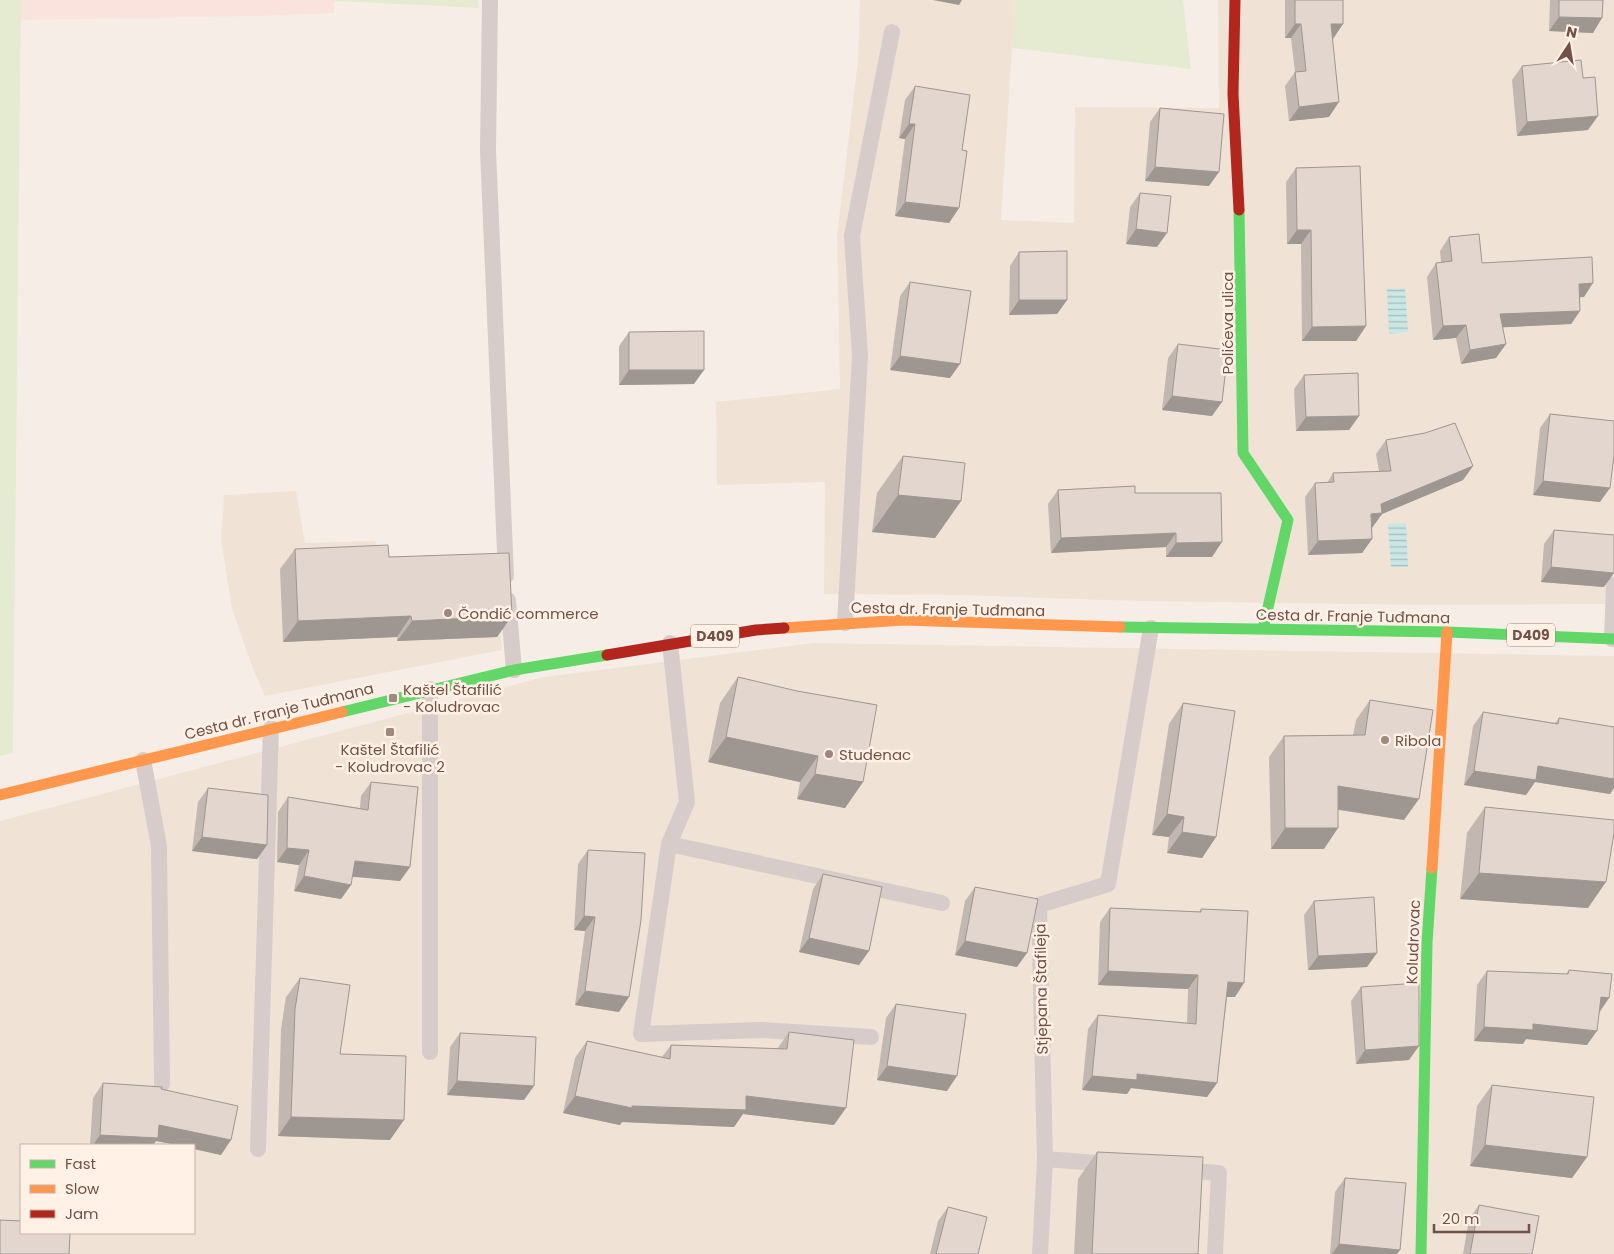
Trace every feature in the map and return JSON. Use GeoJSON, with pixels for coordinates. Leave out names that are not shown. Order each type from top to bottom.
{"type":"FeatureCollection","features":[{"type":"Feature","properties":{"kind":"main road","name":"Polićeva ulica"},"geometry":{"type":"LineString","coordinates":[[1235,0],[1233,94],[1241,238],[1242,453],[1288,520],[1263,629]]}},
{"type":"Feature","properties":{"kind":"main road","name":"Cesta dr. Franje Tuđmana"},"geometry":{"type":"LineString","coordinates":[[0,795],[514,670],[756,630],[844,623],[912,621],[1151,628],[1447,632],[1613,639]]}},
{"type":"Feature","properties":{"kind":"main road","name":"Koludrovac"},"geometry":{"type":"LineString","coordinates":[[1421,1254],[1427,943],[1447,632]]}},
{"type":"Feature","properties":{"kind":"lane"},"geometry":{"type":"LineString","coordinates":[[490,0],[488,150],[494,329],[502,510],[514,670]]}},
{"type":"Feature","properties":{"kind":"lane"},"geometry":{"type":"LineString","coordinates":[[844,623],[860,356],[852,236],[892,32]]}},
{"type":"Feature","properties":{"kind":"lane"},"geometry":{"type":"LineString","coordinates":[[1613,639],[1614,585]]}},
{"type":"Feature","properties":{"kind":"lane","name":"Stjepana Štafileja"},"geometry":{"type":"LineString","coordinates":[[1040,1254],[1045,1159],[1039,905],[1108,884],[1151,628]]}},
{"type":"Feature","properties":{"kind":"lane"},"geometry":{"type":"LineString","coordinates":[[670,643],[687,802],[669,844],[641,1034],[762,1030],[871,1037]]}},
{"type":"Feature","properties":{"kind":"lane"},"geometry":{"type":"LineString","coordinates":[[430,689],[430,1052]]}},
{"type":"Feature","properties":{"kind":"lane"},"geometry":{"type":"LineString","coordinates":[[258,1149],[271,728]]}},
{"type":"Feature","properties":{"kind":"lane"},"geometry":{"type":"LineString","coordinates":[[143,760],[159,846],[162,1084]]}},
{"type":"Feature","properties":{"kind":"lane"},"geometry":{"type":"LineString","coordinates":[[669,844],[942,903]]}},
{"type":"Feature","properties":{"kind":"lane"},"geometry":{"type":"LineString","coordinates":[[1045,1159],[1122,1165]]}},
{"type":"Feature","properties":{"kind":"lane"},"geometry":{"type":"LineString","coordinates":[[1170,1169],[1219,1173],[1215,1254]]}},
{"type":"Feature","properties":{"kind":"shaded area"},"geometry":{"type":"Polygon","coordinates":[[[21,0],[334,0],[334,13],[20,20],[21,0]]]}},
{"type":"Feature","properties":{"kind":"shaded area"},"geometry":{"type":"Polygon","coordinates":[[[860,0],[1015,0],[1001,220],[1074,223],[1075,107],[1219,108],[1218,0],[1614,0],[1614,604],[1427,605],[824,594],[825,482],[717,485],[716,402],[840,389],[837,235],[858,61],[860,0]]]}},
{"type":"Feature","properties":{"kind":"shaded area"},"geometry":{"type":"Polygon","coordinates":[[[296,491],[305,543],[375,541],[388,571],[497,567],[502,650],[265,696],[253,669],[232,609],[221,539],[224,495],[296,491]]]}},
{"type":"Feature","properties":{"kind":"shaded area"},"geometry":{"type":"Polygon","coordinates":[[[814,643],[1614,656],[1614,1254],[0,1254],[0,821],[544,677],[814,643]]]}},
{"type":"Feature","properties":{"kind":"green space"},"geometry":{"type":"Polygon","coordinates":[[[0,0],[21,0],[13,753],[0,756],[0,0]]]}},
{"type":"Feature","properties":{"kind":"green space"},"geometry":{"type":"Polygon","coordinates":[[[478,0],[479,8],[334,1],[478,0]]]}},
{"type":"Feature","properties":{"kind":"green space"},"geometry":{"type":"Polygon","coordinates":[[[1015,0],[1183,0],[1191,69],[1012,48],[1015,0]]]}},
{"type":"Feature","properties":{"kind":"water"},"geometry":{"type":"Polygon","coordinates":[[[1405,288],[1408,332],[1389,334],[1387,289],[1405,288]]]}},
{"type":"Feature","properties":{"kind":"water"},"geometry":{"type":"Polygon","coordinates":[[[1406,523],[1408,567],[1391,567],[1388,524],[1406,523]]]}},
{"type":"Feature","properties":{"kind":"building"},"geometry":{"type":"Polygon","coordinates":[[[1295,0],[1343,0],[1343,24],[1331,24],[1339,102],[1299,107],[1295,72],[1306,71],[1301,24],[1295,24],[1295,0]]]}},
{"type":"Feature","properties":{"kind":"building"},"geometry":{"type":"Polygon","coordinates":[[[1559,0],[1603,0],[1602,18],[1559,17],[1559,0]]]}},
{"type":"Feature","properties":{"kind":"building"},"geometry":{"type":"Polygon","coordinates":[[[1581,60],[1583,78],[1595,77],[1598,116],[1527,122],[1522,66],[1581,60]]]}},
{"type":"Feature","properties":{"kind":"building"},"geometry":{"type":"Polygon","coordinates":[[[915,86],[970,95],[962,150],[967,151],[959,208],[905,202],[915,124],[909,124],[915,86]]]}},
{"type":"Feature","properties":{"kind":"building"},"geometry":{"type":"Polygon","coordinates":[[[1160,108],[1224,114],[1219,172],[1155,167],[1160,108]]]}},
{"type":"Feature","properties":{"kind":"building"},"geometry":{"type":"Polygon","coordinates":[[[1360,166],[1366,326],[1312,327],[1311,230],[1297,230],[1296,168],[1360,166]]]}},
{"type":"Feature","properties":{"kind":"building"},"geometry":{"type":"Polygon","coordinates":[[[1140,193],[1171,196],[1167,233],[1136,229],[1140,193]]]}},
{"type":"Feature","properties":{"kind":"building"},"geometry":{"type":"Polygon","coordinates":[[[1479,234],[1482,263],[1592,257],[1593,283],[1579,284],[1580,311],[1500,314],[1506,344],[1470,350],[1466,325],[1443,326],[1436,263],[1452,261],[1449,237],[1479,234]]]}},
{"type":"Feature","properties":{"kind":"building"},"geometry":{"type":"Polygon","coordinates":[[[1067,251],[1067,300],[1019,300],[1019,252],[1067,251]]]}},
{"type":"Feature","properties":{"kind":"building"},"geometry":{"type":"Polygon","coordinates":[[[910,282],[971,291],[960,364],[900,356],[910,282]]]}},
{"type":"Feature","properties":{"kind":"building"},"geometry":{"type":"Polygon","coordinates":[[[704,331],[704,370],[629,370],[629,332],[704,331]]]}},
{"type":"Feature","properties":{"kind":"building"},"geometry":{"type":"Polygon","coordinates":[[[1178,344],[1228,350],[1222,402],[1172,396],[1178,344]]]}},
{"type":"Feature","properties":{"kind":"building"},"geometry":{"type":"Polygon","coordinates":[[[1358,373],[1359,416],[1306,417],[1304,375],[1358,373]]]}},
{"type":"Feature","properties":{"kind":"building"},"geometry":{"type":"Polygon","coordinates":[[[1550,414],[1614,421],[1614,455],[1610,488],[1543,481],[1550,414]]]}},
{"type":"Feature","properties":{"kind":"building"},"geometry":{"type":"Polygon","coordinates":[[[1455,423],[1473,466],[1381,504],[1382,513],[1371,514],[1372,539],[1318,541],[1315,483],[1334,482],[1333,473],[1391,471],[1386,440],[1425,433],[1455,423]]]}},
{"type":"Feature","properties":{"kind":"building"},"geometry":{"type":"Polygon","coordinates":[[[903,456],[965,463],[961,501],[898,495],[903,456]]]}},
{"type":"Feature","properties":{"kind":"building"},"geometry":{"type":"Polygon","coordinates":[[[1135,486],[1135,493],[1221,493],[1222,542],[1176,543],[1176,533],[1061,538],[1058,490],[1135,486]]]}},
{"type":"Feature","properties":{"kind":"building"},"geometry":{"type":"Polygon","coordinates":[[[1554,530],[1614,535],[1614,573],[1551,567],[1554,530]]]}},
{"type":"Feature","properties":{"kind":"building"},"geometry":{"type":"Polygon","coordinates":[[[388,545],[389,557],[509,553],[512,616],[412,621],[411,616],[298,621],[295,549],[388,545]]]}},
{"type":"Feature","properties":{"kind":"building"},"geometry":{"type":"Polygon","coordinates":[[[738,677],[797,691],[877,705],[863,782],[815,774],[818,756],[726,737],[738,677]]]}},
{"type":"Feature","properties":{"kind":"building"},"geometry":{"type":"Polygon","coordinates":[[[1370,700],[1433,710],[1419,799],[1338,786],[1338,828],[1285,828],[1284,736],[1365,735],[1370,700]]]}},
{"type":"Feature","properties":{"kind":"building"},"geometry":{"type":"Polygon","coordinates":[[[1183,703],[1235,711],[1216,837],[1182,832],[1184,817],[1167,814],[1183,703]]]}},
{"type":"Feature","properties":{"kind":"building"},"geometry":{"type":"Polygon","coordinates":[[[1483,712],[1558,724],[1559,718],[1614,727],[1614,779],[1538,766],[1536,780],[1474,771],[1483,712]]]}},
{"type":"Feature","properties":{"kind":"building"},"geometry":{"type":"Polygon","coordinates":[[[371,782],[418,787],[410,867],[355,861],[351,885],[304,876],[309,850],[287,848],[288,797],[368,810],[371,782]]]}},
{"type":"Feature","properties":{"kind":"building"},"geometry":{"type":"Polygon","coordinates":[[[208,788],[268,795],[267,845],[202,837],[208,788]]]}},
{"type":"Feature","properties":{"kind":"building"},"geometry":{"type":"Polygon","coordinates":[[[1485,807],[1614,820],[1614,833],[1606,882],[1479,873],[1485,807]]]}},
{"type":"Feature","properties":{"kind":"building"},"geometry":{"type":"Polygon","coordinates":[[[588,850],[645,853],[641,920],[629,997],[585,991],[595,917],[584,916],[588,850]]]}},
{"type":"Feature","properties":{"kind":"building"},"geometry":{"type":"Polygon","coordinates":[[[823,874],[882,887],[869,951],[809,938],[823,874]]]}},
{"type":"Feature","properties":{"kind":"building"},"geometry":{"type":"Polygon","coordinates":[[[975,887],[1038,899],[1027,953],[965,941],[975,887]]]}},
{"type":"Feature","properties":{"kind":"building"},"geometry":{"type":"Polygon","coordinates":[[[1374,897],[1377,953],[1318,956],[1314,901],[1374,897]]]}},
{"type":"Feature","properties":{"kind":"building"},"geometry":{"type":"Polygon","coordinates":[[[1110,908],[1201,912],[1201,909],[1248,911],[1244,983],[1228,982],[1217,1083],[1137,1074],[1137,1080],[1092,1076],[1098,1015],[1196,1024],[1198,975],[1108,971],[1110,908]]]}},
{"type":"Feature","properties":{"kind":"building"},"geometry":{"type":"Polygon","coordinates":[[[1569,970],[1612,974],[1609,998],[1601,997],[1597,1031],[1533,1024],[1533,1030],[1484,1027],[1487,971],[1568,974],[1569,970]]]}},
{"type":"Feature","properties":{"kind":"building"},"geometry":{"type":"Polygon","coordinates":[[[300,978],[350,985],[340,1054],[406,1056],[404,1120],[291,1117],[295,1009],[300,978]]]}},
{"type":"Feature","properties":{"kind":"building"},"geometry":{"type":"Polygon","coordinates":[[[1419,983],[1419,1046],[1365,1050],[1361,987],[1419,983]]]}},
{"type":"Feature","properties":{"kind":"building"},"geometry":{"type":"Polygon","coordinates":[[[896,1004],[966,1014],[957,1076],[887,1066],[896,1004]]]}},
{"type":"Feature","properties":{"kind":"building"},"geometry":{"type":"Polygon","coordinates":[[[789,1032],[854,1040],[846,1108],[746,1096],[746,1110],[632,1106],[632,1108],[575,1096],[587,1041],[670,1059],[671,1045],[787,1049],[789,1032]]]}},
{"type":"Feature","properties":{"kind":"building"},"geometry":{"type":"Polygon","coordinates":[[[460,1033],[536,1037],[534,1086],[457,1081],[460,1033]]]}},
{"type":"Feature","properties":{"kind":"building"},"geometry":{"type":"Polygon","coordinates":[[[103,1083],[162,1087],[161,1089],[238,1106],[231,1140],[159,1125],[158,1138],[100,1135],[103,1083]]]}},
{"type":"Feature","properties":{"kind":"building"},"geometry":{"type":"Polygon","coordinates":[[[1492,1085],[1594,1097],[1587,1157],[1485,1145],[1492,1085]]]}},
{"type":"Feature","properties":{"kind":"building"},"geometry":{"type":"Polygon","coordinates":[[[1097,1152],[1203,1157],[1198,1254],[1092,1254],[1097,1152]]]}},
{"type":"Feature","properties":{"kind":"building"},"geometry":{"type":"Polygon","coordinates":[[[1345,1178],[1406,1183],[1400,1250],[1339,1244],[1345,1178]]]}},
{"type":"Feature","properties":{"kind":"building"},"geometry":{"type":"Polygon","coordinates":[[[1479,1205],[1539,1216],[1532,1254],[1470,1254],[1479,1205]]]}},
{"type":"Feature","properties":{"kind":"building"},"geometry":{"type":"Polygon","coordinates":[[[948,1207],[987,1217],[978,1254],[936,1254],[948,1207]]]}},
{"type":"Feature","properties":{"kind":"building"},"geometry":{"type":"Polygon","coordinates":[[[0,1220],[20,1221],[20,1234],[70,1234],[69,1254],[0,1254],[0,1220]]]}},
{"type":"Feature","properties":{"kind":"traffic: fast"},"geometry":{"type":"LineString","coordinates":[[1239,210],[1243,453],[1288,520],[1263,629]]}},
{"type":"Feature","properties":{"kind":"traffic: fast"},"geometry":{"type":"LineString","coordinates":[[1120,627],[1447,632],[1614,639]]}},
{"type":"Feature","properties":{"kind":"traffic: fast"},"geometry":{"type":"LineString","coordinates":[[342,712],[514,670],[607,655]]}},
{"type":"Feature","properties":{"kind":"traffic: fast"},"geometry":{"type":"LineString","coordinates":[[1421,1254],[1427,943],[1432,868]]}},
{"type":"Feature","properties":{"kind":"traffic: slow"},"geometry":{"type":"LineString","coordinates":[[784,628],[903,620],[1120,627]]}},
{"type":"Feature","properties":{"kind":"traffic: slow"},"geometry":{"type":"LineString","coordinates":[[1432,868],[1447,632]]}},
{"type":"Feature","properties":{"kind":"traffic: slow"},"geometry":{"type":"LineString","coordinates":[[0,795],[342,712]]}},
{"type":"Feature","properties":{"kind":"traffic: jam"},"geometry":{"type":"LineString","coordinates":[[1235,0],[1233,94],[1239,210]]}},
{"type":"Feature","properties":{"kind":"traffic: jam"},"geometry":{"type":"LineString","coordinates":[[607,655],[756,630],[784,628]]}},
{"type":"Feature","properties":{"kind":"place","name":"Čondić commerce"},"geometry":{"type":"Point","coordinates":[448,613]}},
{"type":"Feature","properties":{"kind":"place","name":"Kaštel Štafilić - Koludrovac"},"geometry":{"type":"Point","coordinates":[393,698]}},
{"type":"Feature","properties":{"kind":"place","name":"Kaštel Štafilić - Koludrovac 2"},"geometry":{"type":"Point","coordinates":[390,732]}},
{"type":"Feature","properties":{"kind":"place","name":"Ribola"},"geometry":{"type":"Point","coordinates":[1385,740]}},
{"type":"Feature","properties":{"kind":"place","name":"Studenac"},"geometry":{"type":"Point","coordinates":[829,754]}}]}
